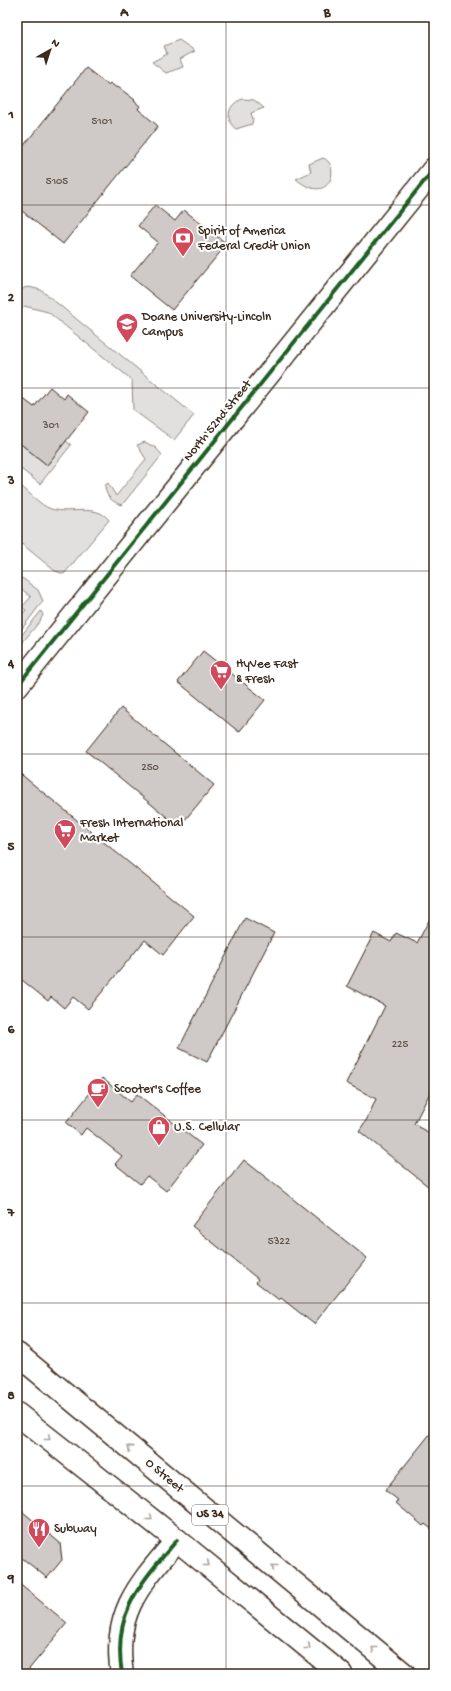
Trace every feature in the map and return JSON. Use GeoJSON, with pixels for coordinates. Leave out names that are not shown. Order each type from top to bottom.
{"type":"FeatureCollection","features":[{"type":"Feature","properties":{"kind":"main road","name":"North 52nd Street"},"geometry":{"type":"LineString","coordinates":[[17,686],[434,169]]}},
{"type":"Feature","properties":{"kind":"main road","name":"O Street"},"geometry":{"type":"LineString","coordinates":[[17,1354],[404,1674]]}},
{"type":"Feature","properties":{"kind":"main road"},"geometry":{"type":"LineString","coordinates":[[17,1414],[177,1540],[341,1674]]}},
{"type":"Feature","properties":{"kind":"main road"},"geometry":{"type":"LineString","coordinates":[[122,1674],[119,1644],[128,1608],[144,1580],[177,1540]]}},
{"type":"Feature","properties":{"kind":"shaded area"},"geometry":{"type":"Polygon","coordinates":[[[179,40],[195,51],[180,59],[183,67],[166,73],[152,62],[167,54],[164,46],[179,40]]]}},
{"type":"Feature","properties":{"kind":"shaded area"},"geometry":{"type":"Polygon","coordinates":[[[243,99],[254,100],[264,108],[251,113],[253,119],[252,124],[236,129],[230,121],[229,112],[234,104],[243,99]]]}},
{"type":"Feature","properties":{"kind":"shaded area"},"geometry":{"type":"Polygon","coordinates":[[[323,158],[328,162],[332,175],[325,187],[318,189],[308,187],[296,179],[311,172],[309,164],[323,158]]]}},
{"type":"Feature","properties":{"kind":"shaded area"},"geometry":{"type":"Polygon","coordinates":[[[29,287],[41,290],[194,415],[174,440],[133,410],[132,380],[48,312],[24,306],[17,314],[17,295],[24,288],[29,287]]]}},
{"type":"Feature","properties":{"kind":"shaded area"},"geometry":{"type":"Polygon","coordinates":[[[17,441],[47,465],[66,441],[71,445],[40,484],[17,466],[17,441]]]}},
{"type":"Feature","properties":{"kind":"shaded area"},"geometry":{"type":"Polygon","coordinates":[[[145,442],[156,448],[162,455],[122,505],[118,504],[108,495],[105,485],[108,483],[116,496],[146,459],[137,445],[145,442]]]}},
{"type":"Feature","properties":{"kind":"shaded area"},"geometry":{"type":"Polygon","coordinates":[[[17,482],[38,501],[51,509],[97,512],[104,515],[109,520],[64,574],[55,571],[17,540],[17,482]]]}},
{"type":"Feature","properties":{"kind":"shaded area"},"geometry":{"type":"Polygon","coordinates":[[[22,578],[38,590],[43,601],[17,635],[17,621],[26,610],[22,607],[31,597],[18,586],[17,581],[22,578]]]}},
{"type":"Feature","properties":{"kind":"shaded area"},"geometry":{"type":"Polygon","coordinates":[[[41,611],[43,615],[40,621],[17,649],[17,641],[41,611]]]}},
{"type":"Feature","properties":{"kind":"building"},"geometry":{"type":"Polygon","coordinates":[[[86,68],[108,85],[110,83],[117,88],[118,87],[135,100],[134,101],[140,106],[138,109],[158,126],[63,244],[17,207],[17,154],[86,68]]]}},
{"type":"Feature","properties":{"kind":"building","name":"Spirit of America Federal Credit Union"},"geometry":{"type":"Polygon","coordinates":[[[155,205],[175,221],[184,210],[227,244],[172,310],[130,276],[158,242],[138,226],[155,205]]]}},
{"type":"Feature","properties":{"kind":"building"},"geometry":{"type":"Polygon","coordinates":[[[50,387],[64,399],[67,394],[89,412],[47,465],[17,441],[17,394],[34,407],[50,387]]]}},
{"type":"Feature","properties":{"kind":"building","name":"HyVee Fast & Fresh"},"geometry":{"type":"Polygon","coordinates":[[[203,651],[265,700],[239,732],[178,682],[203,651]]]}},
{"type":"Feature","properties":{"kind":"building"},"geometry":{"type":"Polygon","coordinates":[[[121,708],[214,785],[179,827],[86,751],[121,708]]]}},
{"type":"Feature","properties":{"kind":"building","name":"Fresh International Market"},"geometry":{"type":"Polygon","coordinates":[[[17,771],[194,916],[163,955],[145,940],[88,1009],[73,997],[64,1008],[51,997],[48,1001],[17,976],[17,771]]]}},
{"type":"Feature","properties":{"kind":"building"},"geometry":{"type":"Polygon","coordinates":[[[434,911],[434,1085],[414,1124],[434,1135],[434,1191],[359,1131],[367,1119],[376,1099],[346,1083],[385,1006],[347,986],[374,933],[391,942],[396,933],[417,943],[434,911]]]}},
{"type":"Feature","properties":{"kind":"building"},"geometry":{"type":"Polygon","coordinates":[[[245,918],[274,933],[207,1062],[179,1048],[245,918]]]}},
{"type":"Feature","properties":{"kind":"building"},"geometry":{"type":"Polygon","coordinates":[[[102,1078],[131,1102],[137,1094],[202,1145],[166,1191],[147,1176],[140,1184],[115,1164],[122,1156],[86,1128],[81,1135],[66,1123],[102,1078]]]}},
{"type":"Feature","properties":{"kind":"building"},"geometry":{"type":"Polygon","coordinates":[[[244,1160],[367,1258],[314,1324],[281,1298],[279,1300],[256,1282],[258,1279],[192,1226],[244,1160]]]}},
{"type":"Feature","properties":{"kind":"building"},"geometry":{"type":"Polygon","coordinates":[[[434,1429],[434,1531],[425,1524],[423,1526],[396,1503],[398,1500],[385,1490],[434,1429]]]}},
{"type":"Feature","properties":{"kind":"building","name":"Subway"},"geometry":{"type":"Polygon","coordinates":[[[17,1507],[60,1543],[62,1560],[47,1578],[17,1554],[17,1507]]]}},
{"type":"Feature","properties":{"kind":"building"},"geometry":{"type":"Polygon","coordinates":[[[17,1582],[67,1623],[25,1674],[17,1674],[17,1582]]]}},
{"type":"Feature","properties":{"kind":"cycle path"},"geometry":{"type":"LineString","coordinates":[[17,686],[434,169]]}},
{"type":"Feature","properties":{"kind":"cycle path"},"geometry":{"type":"LineString","coordinates":[[122,1674],[120,1652],[121,1633],[125,1616],[141,1585],[177,1540]]}},
{"type":"Feature","properties":{"kind":"place","name":"Spirit of America Federal Credit Union"},"geometry":{"type":"Point","coordinates":[183,258]}},
{"type":"Feature","properties":{"kind":"place","name":"Doane University-Lincoln Campus"},"geometry":{"type":"Point","coordinates":[127,344]}},
{"type":"Feature","properties":{"kind":"place","name":"HyVee Fast & Fresh"},"geometry":{"type":"Point","coordinates":[221,690]}},
{"type":"Feature","properties":{"kind":"place","name":"Fresh International Market"},"geometry":{"type":"Point","coordinates":[65,850]}},
{"type":"Feature","properties":{"kind":"place","name":"Scooter's Coffee"},"geometry":{"type":"Point","coordinates":[98,1108]}},
{"type":"Feature","properties":{"kind":"place","name":"U.S. Cellular"},"geometry":{"type":"Point","coordinates":[159,1146]}},
{"type":"Feature","properties":{"kind":"place","name":"Subway"},"geometry":{"type":"Point","coordinates":[39,1548]}}]}
